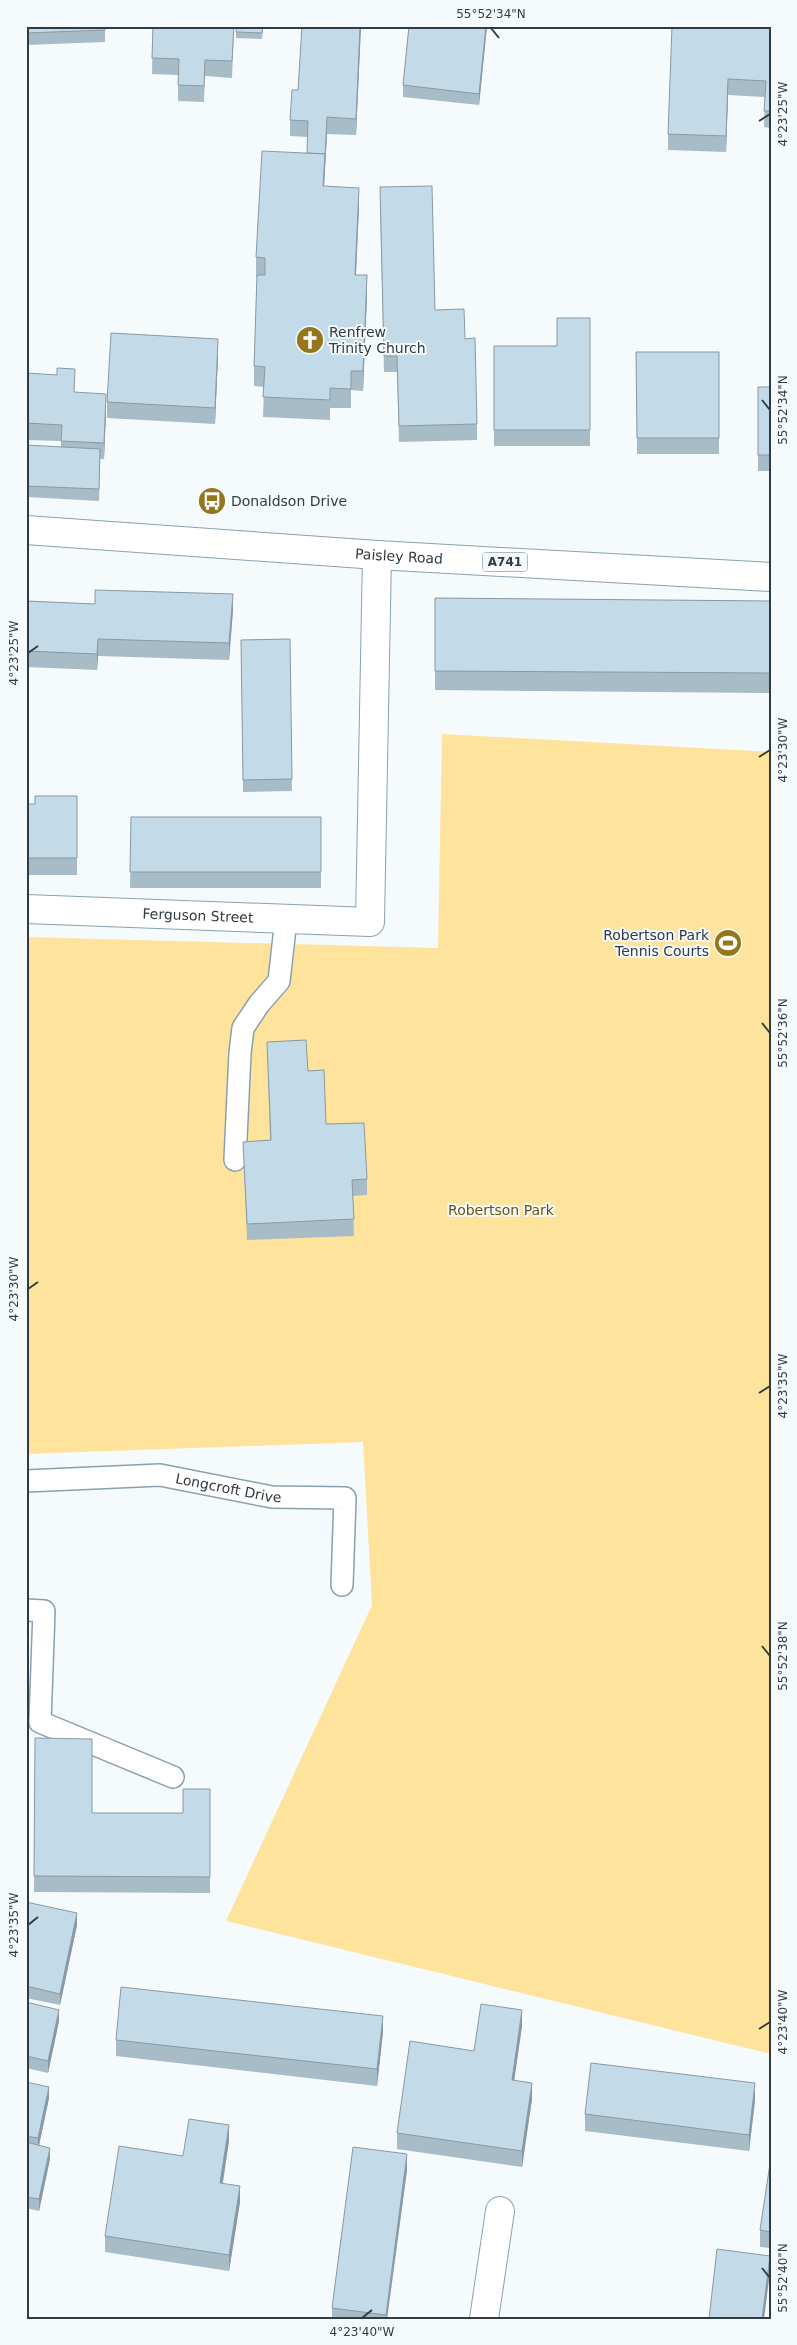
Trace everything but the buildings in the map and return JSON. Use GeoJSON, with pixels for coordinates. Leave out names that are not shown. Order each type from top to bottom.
{"type":"FeatureCollection","features":[{"type":"Feature","properties":{"kind":"street","name":"Paisley Road"},"geometry":{"type":"LineString","coordinates":[[26,530],[377,555],[771,577]]}},
{"type":"Feature","properties":{"kind":"street","name":"Ferguson Street"},"geometry":{"type":"LineString","coordinates":[[26,909],[370,922],[377,555]]}},
{"type":"Feature","properties":{"kind":"street"},"geometry":{"type":"LineString","coordinates":[[484,2319],[500,2211]]}},
{"type":"Feature","properties":{"kind":"lane"},"geometry":{"type":"LineString","coordinates":[[235,1160],[243,1028],[259,1004],[279,981],[286,919]]}},
{"type":"Feature","properties":{"kind":"lane","name":"Longcroft Drive"},"geometry":{"type":"LineString","coordinates":[[26,1481],[160,1475],[272,1497],[345,1498],[342,1584]]}},
{"type":"Feature","properties":{"kind":"lane"},"geometry":{"type":"LineString","coordinates":[[26,1610],[44,1611],[40,1722],[173,1776]]}},
{"type":"Feature","properties":{"kind":"green space","name":"Robertson Park"},"geometry":{"type":"Polygon","coordinates":[[[442,734],[771,752],[771,2054],[226,1921],[372,1605],[363,1442],[26,1454],[26,937],[438,948],[442,734]]]}},
{"type":"Feature","properties":{"kind":"place","name":"Renfrew Trinity Church"},"geometry":{"type":"Point","coordinates":[310,340]}},
{"type":"Feature","properties":{"kind":"place","name":"Donaldson Drive"},"geometry":{"type":"Point","coordinates":[212,501]}},
{"type":"Feature","properties":{"kind":"place","name":"Robertson Park Tennis Courts"},"geometry":{"type":"Point","coordinates":[728,943]}}]}
